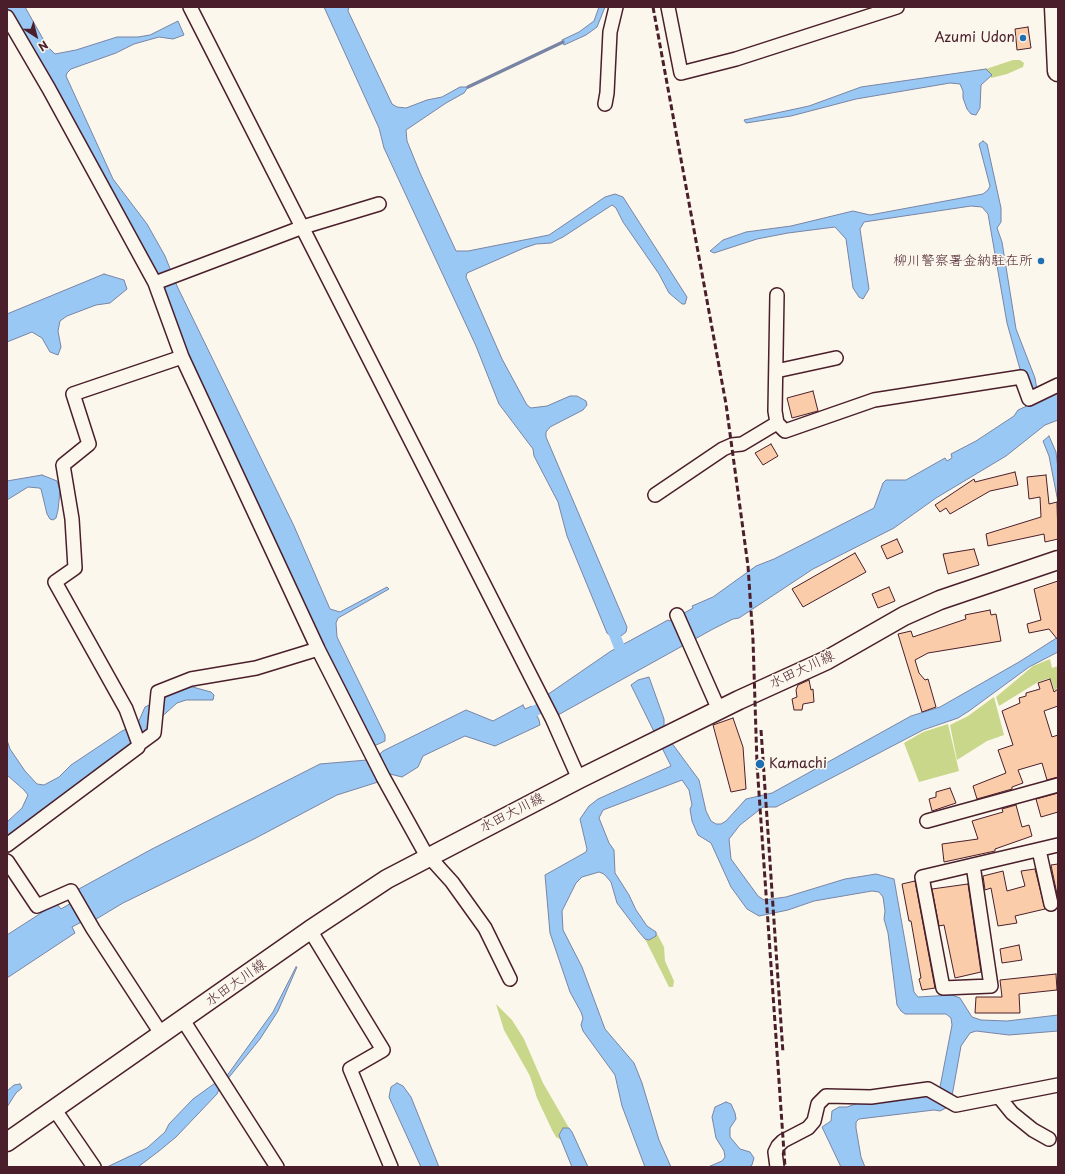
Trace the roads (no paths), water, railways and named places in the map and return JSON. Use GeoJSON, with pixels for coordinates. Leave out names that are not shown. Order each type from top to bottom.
{"type":"FeatureCollection","features":[{"type":"Feature","properties":{"kind":"main road"},"geometry":{"type":"LineString","coordinates":[[1056,7],[1058,71]]}},
{"type":"Feature","properties":{"kind":"main road","name":"水田大川線"},"geometry":{"type":"LineString","coordinates":[[7,1142],[55,1110],[310,930],[388,879],[579,779],[719,710],[827,660],[904,616],[940,600],[1058,560]]}},
{"type":"Feature","properties":{"kind":"street"},"geometry":{"type":"LineString","coordinates":[[190,7],[537,688],[579,779]]}},
{"type":"Feature","properties":{"kind":"street"},"geometry":{"type":"LineString","coordinates":[[605,104],[608,93],[610,32],[616,7]]}},
{"type":"Feature","properties":{"kind":"street"},"geometry":{"type":"LineString","coordinates":[[668,7],[681,73],[736,59],[898,7]]}},
{"type":"Feature","properties":{"kind":"street"},"geometry":{"type":"LineString","coordinates":[[7,17],[49,88],[155,283],[182,357],[318,649],[383,777],[428,857],[432,859],[452,882],[485,928],[510,979]]}},
{"type":"Feature","properties":{"kind":"street"},"geometry":{"type":"LineString","coordinates":[[155,283],[303,227],[379,204]]}},
{"type":"Feature","properties":{"kind":"street"},"geometry":{"type":"LineString","coordinates":[[777,295],[775,411],[777,423],[785,431],[874,400],[1021,377],[1030,399],[1058,385]]}},
{"type":"Feature","properties":{"kind":"street"},"geometry":{"type":"LineString","coordinates":[[139,744],[126,709],[55,582],[75,568],[72,519],[63,464],[89,444],[74,394],[182,357]]}},
{"type":"Feature","properties":{"kind":"street"},"geometry":{"type":"LineString","coordinates":[[776,371],[836,358]]}},
{"type":"Feature","properties":{"kind":"street"},"geometry":{"type":"LineString","coordinates":[[655,495],[723,449],[732,445],[742,444],[777,423]]}},
{"type":"Feature","properties":{"kind":"street"},"geometry":{"type":"LineString","coordinates":[[677,615],[719,710]]}},
{"type":"Feature","properties":{"kind":"street"},"geometry":{"type":"LineString","coordinates":[[7,844],[138,747],[139,744],[154,733],[158,692],[191,679],[256,668],[318,649]]}},
{"type":"Feature","properties":{"kind":"street"},"geometry":{"type":"LineString","coordinates":[[927,821],[1058,785]]}},
{"type":"Feature","properties":{"kind":"street"},"geometry":{"type":"LineString","coordinates":[[973,865],[991,986],[943,988],[922,878],[973,865],[1058,845]]}},
{"type":"Feature","properties":{"kind":"street"},"geometry":{"type":"LineString","coordinates":[[1039,850],[1052,904]]}},
{"type":"Feature","properties":{"kind":"street"},"geometry":{"type":"LineString","coordinates":[[7,861],[37,906],[71,891],[93,929],[162,1035]]}},
{"type":"Feature","properties":{"kind":"street"},"geometry":{"type":"LineString","coordinates":[[310,930],[383,1050],[350,1069],[391,1167]]}},
{"type":"Feature","properties":{"kind":"street"},"geometry":{"type":"LineString","coordinates":[[183,1020],[277,1167]]}},
{"type":"Feature","properties":{"kind":"street"},"geometry":{"type":"LineString","coordinates":[[777,1167],[775,1152],[778,1146],[783,1141],[808,1128],[814,1121],[818,1104],[826,1096],[871,1097],[928,1088],[956,1105],[1058,1085]]}},
{"type":"Feature","properties":{"kind":"street"},"geometry":{"type":"LineString","coordinates":[[999,1097],[1012,1113],[1033,1130],[1049,1139]]}},
{"type":"Feature","properties":{"kind":"street"},"geometry":{"type":"LineString","coordinates":[[55,1110],[94,1167]]}},
{"type":"Feature","properties":{"kind":"water"},"geometry":{"type":"Polygon","coordinates":[[[7,7],[25,7],[47,46],[55,54],[76,50],[117,37],[138,37],[150,35],[178,21],[184,35],[173,39],[159,37],[134,44],[116,53],[71,69],[66,76],[113,179],[147,224],[165,256],[177,286],[294,526],[330,609],[340,612],[387,587],[389,589],[338,618],[336,623],[337,637],[385,735],[385,741],[374,746],[294,586],[158,297],[7,14],[7,7]]]}},
{"type":"Feature","properties":{"kind":"water"},"geometry":{"type":"Polygon","coordinates":[[[324,7],[349,7],[348,11],[392,104],[397,107],[406,108],[427,100],[442,97],[460,87],[468,87],[464,93],[446,103],[406,130],[407,141],[420,173],[456,251],[468,251],[549,235],[605,197],[615,194],[623,197],[687,297],[685,304],[682,304],[669,293],[659,274],[623,222],[616,208],[612,205],[563,237],[551,243],[536,244],[524,248],[467,273],[466,277],[502,359],[527,405],[531,408],[547,406],[570,396],[577,396],[586,401],[587,405],[583,410],[550,427],[546,432],[546,437],[627,627],[626,632],[621,636],[612,637],[607,633],[567,536],[558,502],[534,456],[533,449],[499,404],[476,346],[384,148],[379,128],[324,7]]]}},
{"type":"Feature","properties":{"kind":"water"},"geometry":{"type":"Polygon","coordinates":[[[599,7],[605,7],[597,27],[586,35],[564,45],[562,40],[579,32],[594,21],[599,7]]]}},
{"type":"Feature","properties":{"kind":"water"},"geometry":{"type":"Polygon","coordinates":[[[986,69],[992,75],[981,85],[980,108],[976,115],[971,114],[967,109],[960,84],[950,83],[856,99],[791,116],[746,123],[744,120],[809,106],[861,87],[986,69]]]}},
{"type":"Feature","properties":{"kind":"water"},"geometry":{"type":"Polygon","coordinates":[[[983,141],[987,144],[1001,208],[1001,222],[997,228],[1002,242],[1016,329],[1035,378],[1037,390],[1027,394],[1007,323],[988,214],[982,207],[971,206],[864,222],[860,229],[869,289],[863,299],[859,297],[853,288],[846,239],[835,227],[788,233],[757,239],[714,253],[710,251],[723,240],[746,232],[791,226],[853,211],[870,215],[983,194],[990,186],[979,144],[983,141]]]}},
{"type":"Feature","properties":{"kind":"water"},"geometry":{"type":"Polygon","coordinates":[[[104,274],[124,280],[127,289],[110,303],[96,305],[67,316],[60,321],[58,331],[61,347],[58,355],[50,352],[42,338],[32,332],[7,342],[7,314],[104,274]]]}},
{"type":"Feature","properties":{"kind":"water"},"geometry":{"type":"Polygon","coordinates":[[[1058,392],[1058,420],[1045,425],[1006,456],[936,498],[894,528],[813,569],[739,618],[733,619],[713,629],[558,715],[554,713],[547,695],[611,651],[668,620],[670,621],[693,608],[692,606],[713,597],[756,566],[774,559],[874,508],[883,483],[886,480],[906,480],[945,458],[947,461],[952,458],[951,454],[976,441],[1014,416],[1018,410],[1058,392]]]}},
{"type":"Feature","properties":{"kind":"water"},"geometry":{"type":"Polygon","coordinates":[[[1049,436],[1056,452],[1058,470],[1058,502],[1049,456],[1043,441],[1049,436]]]}},
{"type":"Feature","properties":{"kind":"water"},"geometry":{"type":"Polygon","coordinates":[[[42,475],[57,481],[60,491],[58,510],[56,518],[53,520],[50,519],[47,514],[41,489],[39,488],[28,487],[7,500],[7,481],[42,475]]]}},
{"type":"Feature","properties":{"kind":"water"},"geometry":{"type":"Polygon","coordinates":[[[1058,637],[1058,652],[1029,667],[958,718],[923,730],[776,807],[763,807],[740,825],[729,839],[731,859],[758,896],[764,900],[786,897],[845,879],[876,874],[894,879],[914,992],[918,997],[952,995],[960,998],[972,1017],[981,1020],[1007,1021],[1058,1015],[1058,1031],[1009,1035],[976,1031],[970,1033],[961,1046],[952,1096],[946,1108],[940,1111],[934,1110],[859,1119],[856,1122],[856,1128],[861,1157],[865,1167],[841,1167],[822,1127],[831,1121],[832,1111],[839,1107],[847,1107],[861,1102],[892,1101],[899,1096],[914,1094],[936,1096],[940,1087],[952,1025],[951,1018],[946,1014],[905,1014],[897,1005],[888,933],[884,919],[885,911],[883,897],[879,892],[872,891],[814,901],[788,910],[759,916],[747,909],[731,887],[711,843],[698,835],[692,821],[690,809],[692,805],[689,790],[682,780],[603,810],[599,818],[609,843],[614,850],[615,873],[629,895],[636,910],[647,926],[656,932],[656,936],[649,940],[645,939],[617,903],[611,882],[604,874],[599,872],[582,877],[576,883],[562,911],[563,930],[582,967],[605,1029],[634,1063],[642,1083],[659,1140],[671,1167],[645,1167],[622,1106],[615,1075],[583,1031],[581,1025],[583,1018],[581,1012],[570,992],[550,933],[545,875],[586,852],[587,849],[580,819],[589,806],[598,799],[671,766],[631,685],[638,680],[649,677],[664,719],[664,727],[671,742],[699,780],[706,811],[711,821],[716,824],[721,824],[726,821],[746,799],[772,793],[911,716],[940,707],[1019,662],[1058,637]]]}},
{"type":"Feature","properties":{"kind":"water"},"geometry":{"type":"Polygon","coordinates":[[[189,686],[211,692],[214,695],[213,700],[186,700],[177,703],[157,721],[142,738],[7,837],[7,822],[22,808],[28,795],[7,775],[7,740],[10,749],[25,771],[37,784],[44,785],[59,777],[71,765],[122,731],[138,723],[145,707],[189,686]]]}},
{"type":"Feature","properties":{"kind":"water"},"geometry":{"type":"Polygon","coordinates":[[[523,705],[525,709],[532,706],[540,725],[495,746],[465,736],[423,756],[418,767],[402,777],[390,774],[388,772],[376,777],[378,782],[337,795],[254,839],[123,903],[93,921],[89,918],[72,927],[75,933],[7,978],[7,935],[55,904],[57,904],[61,909],[78,899],[77,890],[152,849],[320,764],[367,760],[370,763],[381,757],[380,754],[383,751],[466,710],[493,721],[523,705]]]}},
{"type":"Feature","properties":{"kind":"water"},"geometry":{"type":"Polygon","coordinates":[[[296,967],[278,1011],[260,1039],[226,1081],[226,1077],[273,1012],[296,967]]]}},
{"type":"Feature","properties":{"kind":"water"},"geometry":{"type":"Polygon","coordinates":[[[218,1081],[221,1085],[217,1094],[176,1137],[159,1151],[138,1167],[107,1167],[147,1148],[165,1132],[169,1124],[193,1099],[218,1081]]]}},
{"type":"Feature","properties":{"kind":"water"},"geometry":{"type":"Polygon","coordinates":[[[397,1083],[403,1086],[411,1097],[439,1167],[421,1167],[389,1097],[391,1087],[397,1083]]]}},
{"type":"Feature","properties":{"kind":"water"},"geometry":{"type":"Polygon","coordinates":[[[20,1084],[22,1088],[16,1093],[7,1107],[7,1091],[14,1085],[20,1084]]]}},
{"type":"Feature","properties":{"kind":"water"},"geometry":{"type":"Polygon","coordinates":[[[726,1102],[731,1104],[736,1119],[730,1128],[730,1137],[740,1149],[750,1152],[754,1158],[752,1165],[749,1167],[708,1167],[722,1161],[725,1157],[724,1151],[716,1138],[712,1117],[715,1107],[726,1102]]]}},
{"type":"Feature","properties":{"kind":"water"},"geometry":{"type":"Polygon","coordinates":[[[563,1128],[569,1128],[572,1132],[588,1167],[572,1167],[559,1135],[563,1128]]]}},
{"type":"Feature","properties":{"kind":"waterway"},"geometry":{"type":"LineString","coordinates":[[468,87],[563,42]]}},
{"type":"Feature","properties":{"kind":"waterway"},"geometry":{"type":"LineString","coordinates":[[610,623],[624,659]]}},
{"type":"Feature","properties":{"kind":"waterway"},"geometry":{"type":"LineString","coordinates":[[522,718],[553,701]]}},
{"type":"Feature","properties":{"kind":"railway"},"geometry":{"type":"LineString","coordinates":[[653,7],[726,404],[748,566],[753,640],[757,764],[785,1167]]}},
{"type":"Feature","properties":{"kind":"railway"},"geometry":{"type":"LineString","coordinates":[[761,730],[783,1053]]}},
{"type":"Feature","properties":{"kind":"place","name":"Azumi Udon"},"geometry":{"type":"Point","coordinates":[1023,38]}},
{"type":"Feature","properties":{"kind":"place","name":"柳川警察署金納駐在所"},"geometry":{"type":"Point","coordinates":[1041,261]}},
{"type":"Feature","properties":{"kind":"place","name":"Kamachi"},"geometry":{"type":"Point","coordinates":[760,764]}}]}
